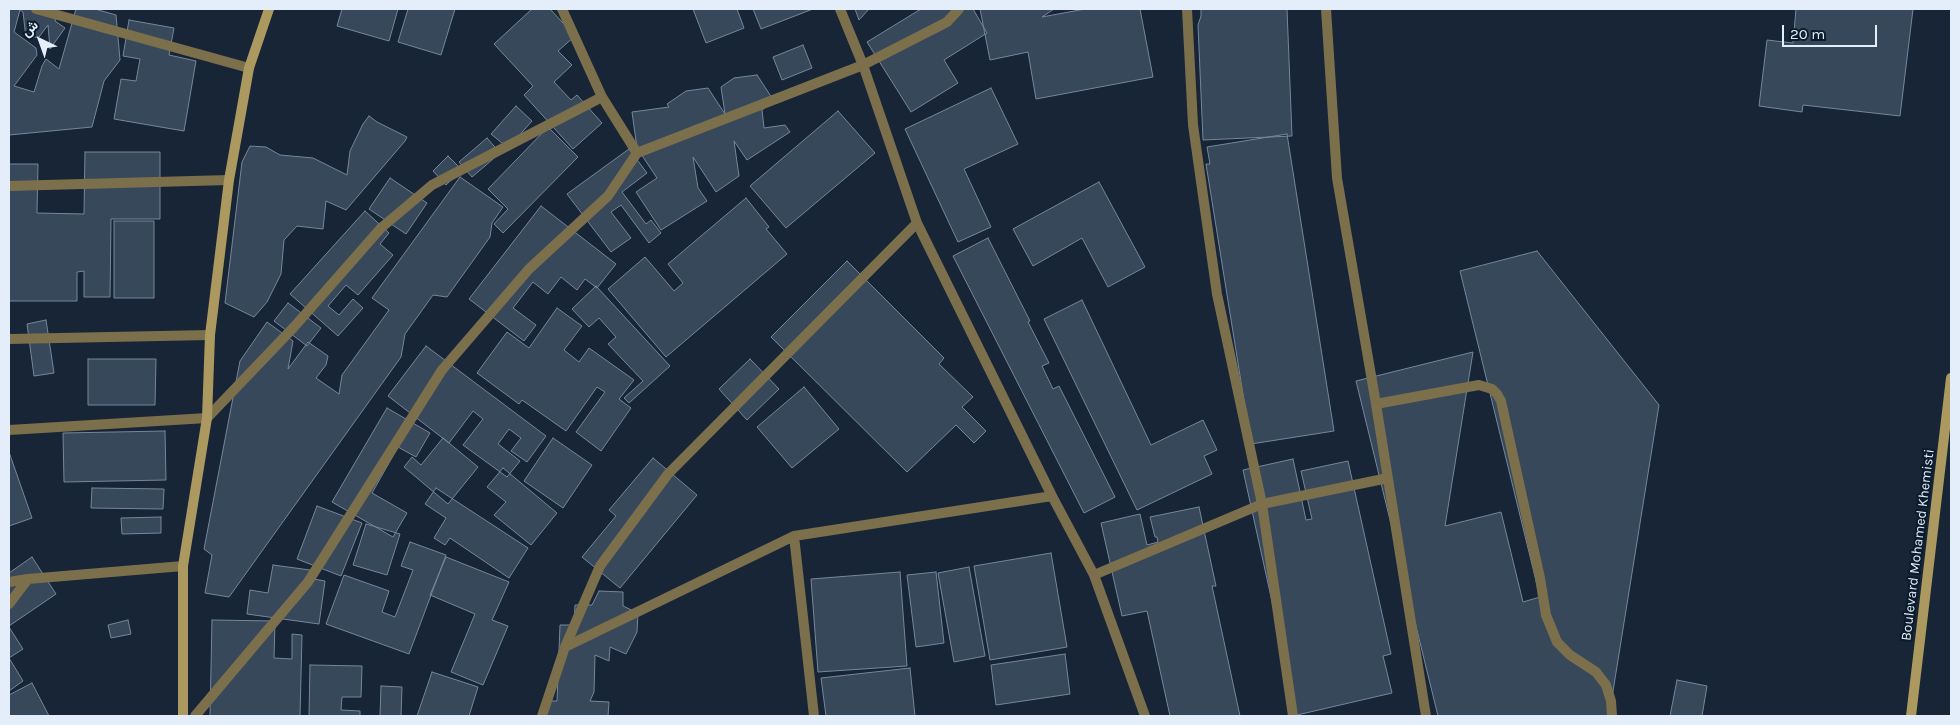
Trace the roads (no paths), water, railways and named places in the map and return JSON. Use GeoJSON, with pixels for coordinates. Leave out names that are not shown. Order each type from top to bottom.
{"type":"FeatureCollection","features":[{"type":"Feature","properties":{"kind":"main road"},"geometry":{"type":"LineString","coordinates":[[183,716],[183,566],[207,418],[210,335],[229,180],[249,68],[269,9]]}},
{"type":"Feature","properties":{"kind":"main road","name":"Boulevard Mohamed Khemisti"},"geometry":{"type":"LineString","coordinates":[[1911,716],[1951,378]]}},
{"type":"Feature","properties":{"kind":"street"},"geometry":{"type":"LineString","coordinates":[[36,9],[249,68]]}},
{"type":"Feature","properties":{"kind":"street"},"geometry":{"type":"LineString","coordinates":[[562,9],[602,96],[637,153]]}},
{"type":"Feature","properties":{"kind":"street"},"geometry":{"type":"LineString","coordinates":[[840,9],[863,65],[917,223],[1052,496],[1094,575],[1145,716]]}},
{"type":"Feature","properties":{"kind":"street"},"geometry":{"type":"LineString","coordinates":[[195,716],[308,582],[442,370],[530,269],[608,196],[637,153],[863,65],[947,22],[959,9]]}},
{"type":"Feature","properties":{"kind":"street"},"geometry":{"type":"LineString","coordinates":[[1187,9],[1193,125],[1216,294],[1262,504],[1293,716]]}},
{"type":"Feature","properties":{"kind":"street"},"geometry":{"type":"LineString","coordinates":[[1326,9],[1337,178],[1376,404],[1426,716]]}},
{"type":"Feature","properties":{"kind":"street"},"geometry":{"type":"LineString","coordinates":[[9,430],[207,418],[294,327],[381,228],[432,185],[602,96]]}},
{"type":"Feature","properties":{"kind":"street"},"geometry":{"type":"LineString","coordinates":[[9,186],[229,180]]}},
{"type":"Feature","properties":{"kind":"street"},"geometry":{"type":"LineString","coordinates":[[542,716],[565,647],[600,566],[668,474],[917,223]]}},
{"type":"Feature","properties":{"kind":"street"},"geometry":{"type":"LineString","coordinates":[[9,339],[210,335]]}},
{"type":"Feature","properties":{"kind":"street"},"geometry":{"type":"LineString","coordinates":[[1376,404],[1479,386],[1492,389],[1497,394],[1501,401],[1538,568],[1546,615],[1557,642],[1570,655],[1596,672],[1606,685],[1611,701],[1612,716]]}},
{"type":"Feature","properties":{"kind":"street"},"geometry":{"type":"LineString","coordinates":[[1094,575],[1262,504],[1388,478]]}},
{"type":"Feature","properties":{"kind":"street"},"geometry":{"type":"LineString","coordinates":[[565,647],[794,536],[1052,496]]}},
{"type":"Feature","properties":{"kind":"street"},"geometry":{"type":"LineString","coordinates":[[794,536],[814,716]]}},
{"type":"Feature","properties":{"kind":"street"},"geometry":{"type":"LineString","coordinates":[[9,582],[183,566]]}},
{"type":"Feature","properties":{"kind":"street"},"geometry":{"type":"LineString","coordinates":[[9,604],[28,579]]}}]}
